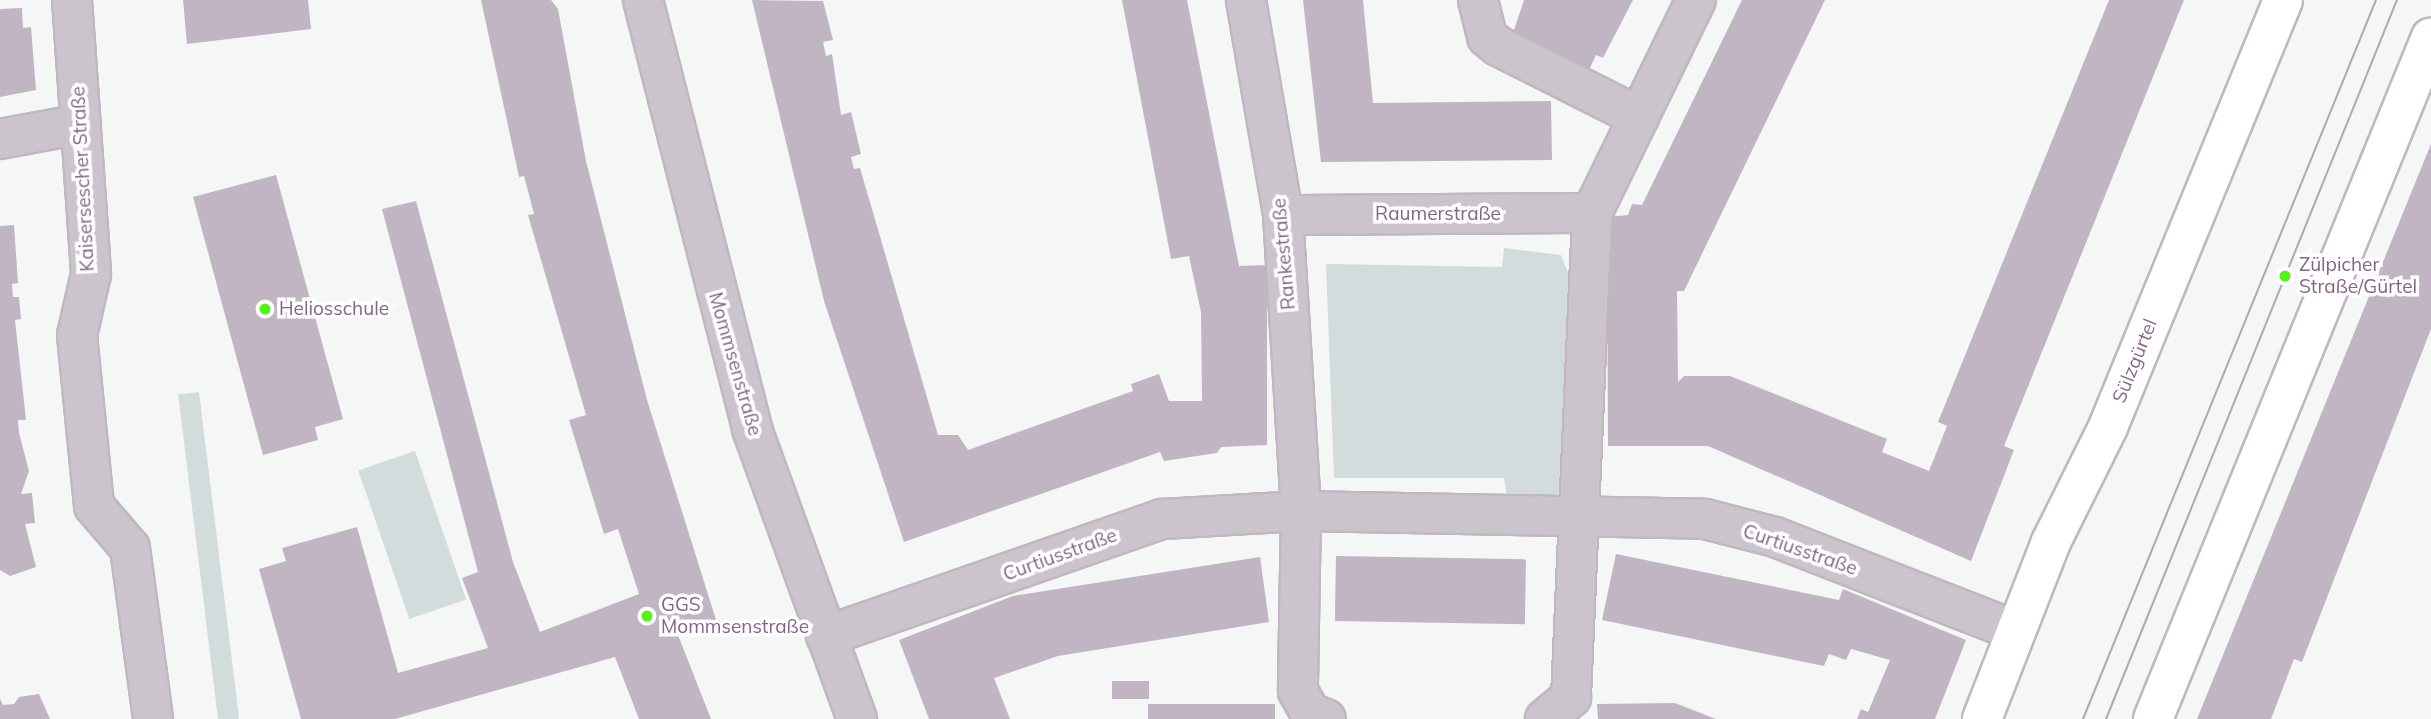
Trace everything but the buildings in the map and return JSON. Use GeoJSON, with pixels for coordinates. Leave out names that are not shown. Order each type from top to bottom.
{"type":"FeatureCollection","features":[{"type":"Feature","properties":{"kind":"main road","name":"Sülzgürtel"},"geometry":{"type":"LineString","coordinates":[[1982,719],[2014,630],[2108,427],[2283,0]]}},
{"type":"Feature","properties":{"kind":"main road"},"geometry":{"type":"LineString","coordinates":[[2153,719],[2431,37]]}},
{"type":"Feature","properties":{"kind":"street","name":"Kaisersescher Straße"},"geometry":{"type":"LineString","coordinates":[[72,0],[91,274],[77,335],[94,506],[130,548],[153,719]]}},
{"type":"Feature","properties":{"kind":"street","name":"Mommsenstraße"},"geometry":{"type":"LineString","coordinates":[[643,0],[752,429],[857,719]]}},
{"type":"Feature","properties":{"kind":"street","name":"Rankestraße"},"geometry":{"type":"LineString","coordinates":[[1246,0],[1283,215],[1301,511]]}},
{"type":"Feature","properties":{"kind":"street"},"geometry":{"type":"LineString","coordinates":[[1478,0],[1487,37],[1498,46],[1639,117]]}},
{"type":"Feature","properties":{"kind":"street"},"geometry":{"type":"LineString","coordinates":[[1545,719],[1570,697],[1592,213],[1696,0]]}},
{"type":"Feature","properties":{"kind":"street"},"geometry":{"type":"LineString","coordinates":[[0,139],[80,124]]}},
{"type":"Feature","properties":{"kind":"street","name":"Raumerstraße"},"geometry":{"type":"LineString","coordinates":[[1283,215],[1592,213]]}},
{"type":"Feature","properties":{"kind":"street"},"geometry":{"type":"LineString","coordinates":[[1301,511],[1298,691],[1310,713],[1326,719]]}},
{"type":"Feature","properties":{"kind":"street","name":"Curtiusstraße"},"geometry":{"type":"LineString","coordinates":[[826,636],[1162,519],[1301,511],[1576,521],[1705,519],[1775,537],[2014,630]]}},
{"type":"Feature","properties":{"kind":"shaded area"},"geometry":{"type":"Polygon","coordinates":[[[1504,248],[1561,255],[1568,272],[1570,488],[1558,497],[1507,498],[1504,478],[1334,478],[1326,264],[1502,267],[1504,248]]]}},
{"type":"Feature","properties":{"kind":"shaded area"},"geometry":{"type":"Polygon","coordinates":[[[199,392],[239,719],[218,719],[178,395],[199,392]]]}},
{"type":"Feature","properties":{"kind":"shaded area"},"geometry":{"type":"Polygon","coordinates":[[[415,451],[466,599],[409,619],[358,471],[415,451]]]}},
{"type":"Feature","properties":{"kind":"tram line"},"geometry":{"type":"LineString","coordinates":[[2083,719],[2376,0]]}},
{"type":"Feature","properties":{"kind":"tram line"},"geometry":{"type":"LineString","coordinates":[[2106,719],[2397,0]]}},
{"type":"Feature","properties":{"kind":"place","name":"Zülpicher Straße/Gürtel"},"geometry":{"type":"Point","coordinates":[2285,276]}},
{"type":"Feature","properties":{"kind":"place","name":"Heliosschule"},"geometry":{"type":"Point","coordinates":[265,309]}},
{"type":"Feature","properties":{"kind":"place","name":"GGS Mommsenstraße"},"geometry":{"type":"Point","coordinates":[647,616]}}]}
